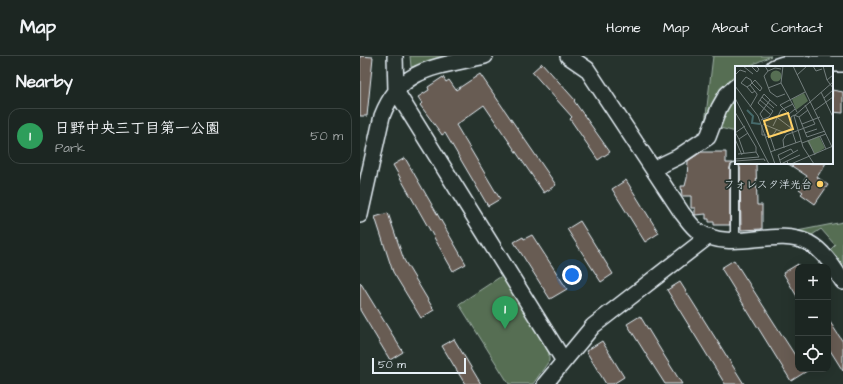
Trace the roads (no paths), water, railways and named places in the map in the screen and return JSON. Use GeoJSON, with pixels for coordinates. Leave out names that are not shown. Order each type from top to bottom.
{"type":"FeatureCollection","features":[{"type":"Feature","properties":{"kind":"street"},"geometry":{"type":"LineString","coordinates":[[395,56],[396,91],[564,361]]}},
{"type":"Feature","properties":{"kind":"street"},"geometry":{"type":"LineString","coordinates":[[360,215],[382,116],[388,101],[406,80],[421,72],[485,56]]}},
{"type":"Feature","properties":{"kind":"street"},"geometry":{"type":"LineString","coordinates":[[568,56],[587,69],[682,213],[698,231],[709,236],[728,241],[789,237],[809,243],[821,252],[843,282]]}},
{"type":"Feature","properties":{"kind":"street"},"geometry":{"type":"LineString","coordinates":[[777,66],[819,60],[843,64]]}},
{"type":"Feature","properties":{"kind":"street"},"geometry":{"type":"LineString","coordinates":[[653,170],[678,157],[708,137],[718,108],[727,94],[735,87]]}},
{"type":"Feature","properties":{"kind":"street"},"geometry":{"type":"LineString","coordinates":[[545,384],[592,326],[709,236]]}},
{"type":"Feature","properties":{"kind":"lane"},"geometry":{"type":"LineString","coordinates":[[735,168],[735,241]]}},
{"type":"Feature","properties":{"kind":"place","name":"フォレスタ洋光台"},"geometry":{"type":"Point","coordinates":[820,184]}},
{"type":"Feature","properties":{"kind":"place","name":"日野中央三丁目第一公園"},"geometry":{"type":"Point","coordinates":[505,329]}}]}
